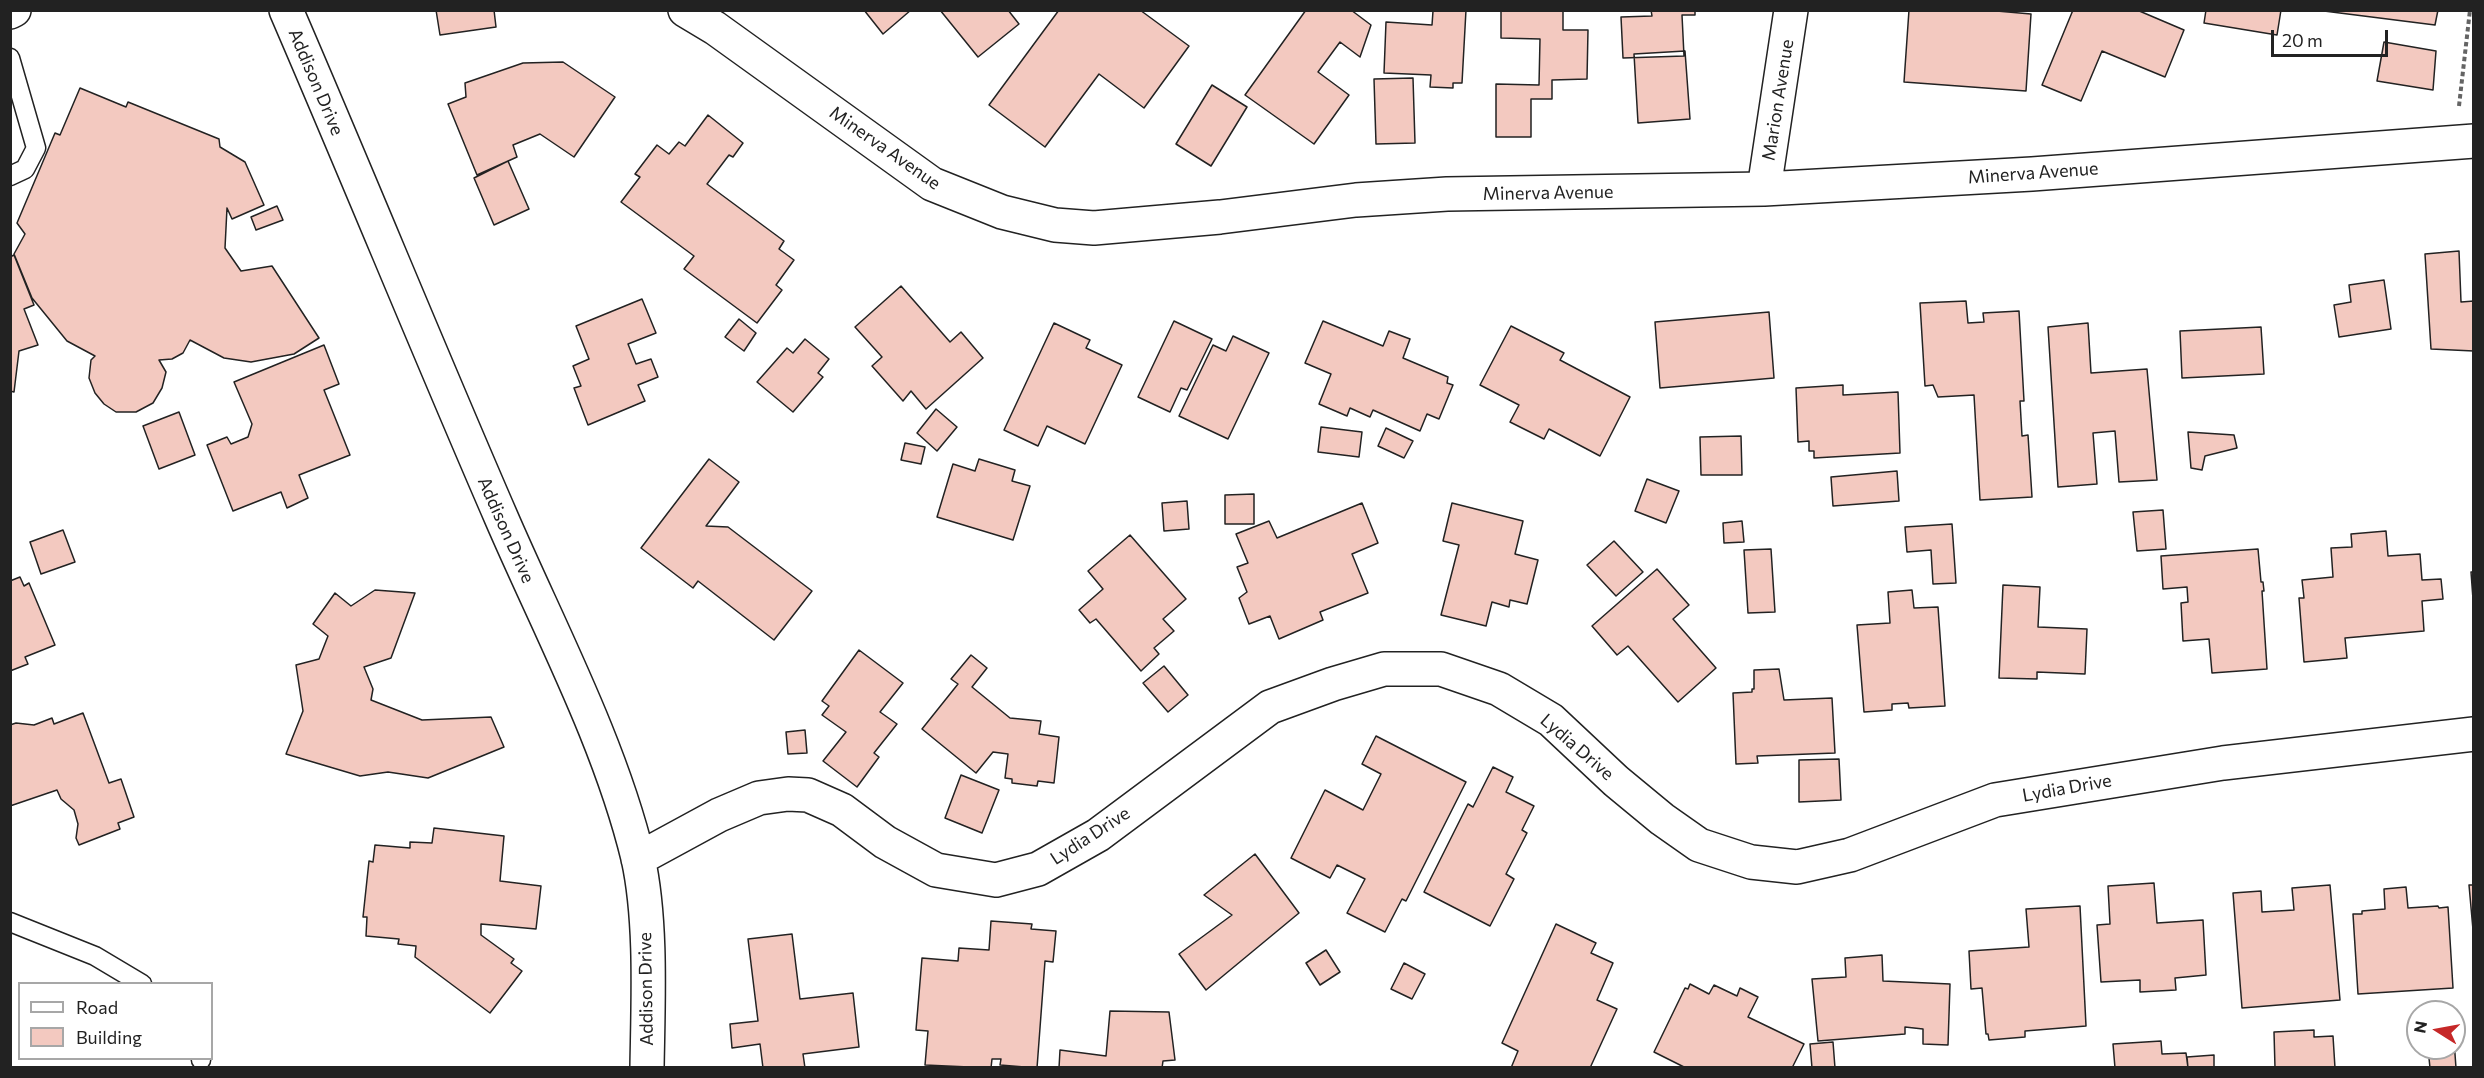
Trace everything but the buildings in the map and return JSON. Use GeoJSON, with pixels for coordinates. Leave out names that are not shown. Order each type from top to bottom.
{"type":"FeatureCollection","features":[{"type":"Feature","properties":{"kind":"street","name":"Addison Drive"},"geometry":{"type":"LineString","coordinates":[[286,10],[411,309],[587,711],[620,799],[638,859],[645,898],[647,1068]]}},
{"type":"Feature","properties":{"kind":"street","name":"Minerva Avenue"},"geometry":{"type":"LineString","coordinates":[[685,10],[716,28],[932,184],[1002,212],[1055,225],[1094,228],[1356,200],[1447,194],[1764,189],[2032,174],[2464,142]]}},
{"type":"Feature","properties":{"kind":"street","name":"Marion Avenue"},"geometry":{"type":"LineString","coordinates":[[1764,189],[1791,10]]}},
{"type":"Feature","properties":{"kind":"street","name":"Lydia Drive"},"geometry":{"type":"LineString","coordinates":[[638,859],[719,815],[759,798],[788,794],[808,795],[842,810],[885,842],[936,870],[996,880],[1038,869],[1098,835],[1270,707],[1333,684],[1384,669],[1441,669],[1499,689],[1551,720],[1616,781],[1662,819],[1699,845],[1751,862],[1797,867],[1850,855],[1995,800],[2223,763],[2474,734]]}},
{"type":"Feature","properties":{"kind":"lane"},"geometry":{"type":"LineString","coordinates":[[10,58],[36,148],[25,169],[10,176]]}},
{"type":"Feature","properties":{"kind":"lane"},"geometry":{"type":"LineString","coordinates":[[10,922],[95,956],[139,982]]}},
{"type":"Feature","properties":{"kind":"path"},"geometry":{"type":"LineString","coordinates":[[2464,142],[2470,10]]}}]}
